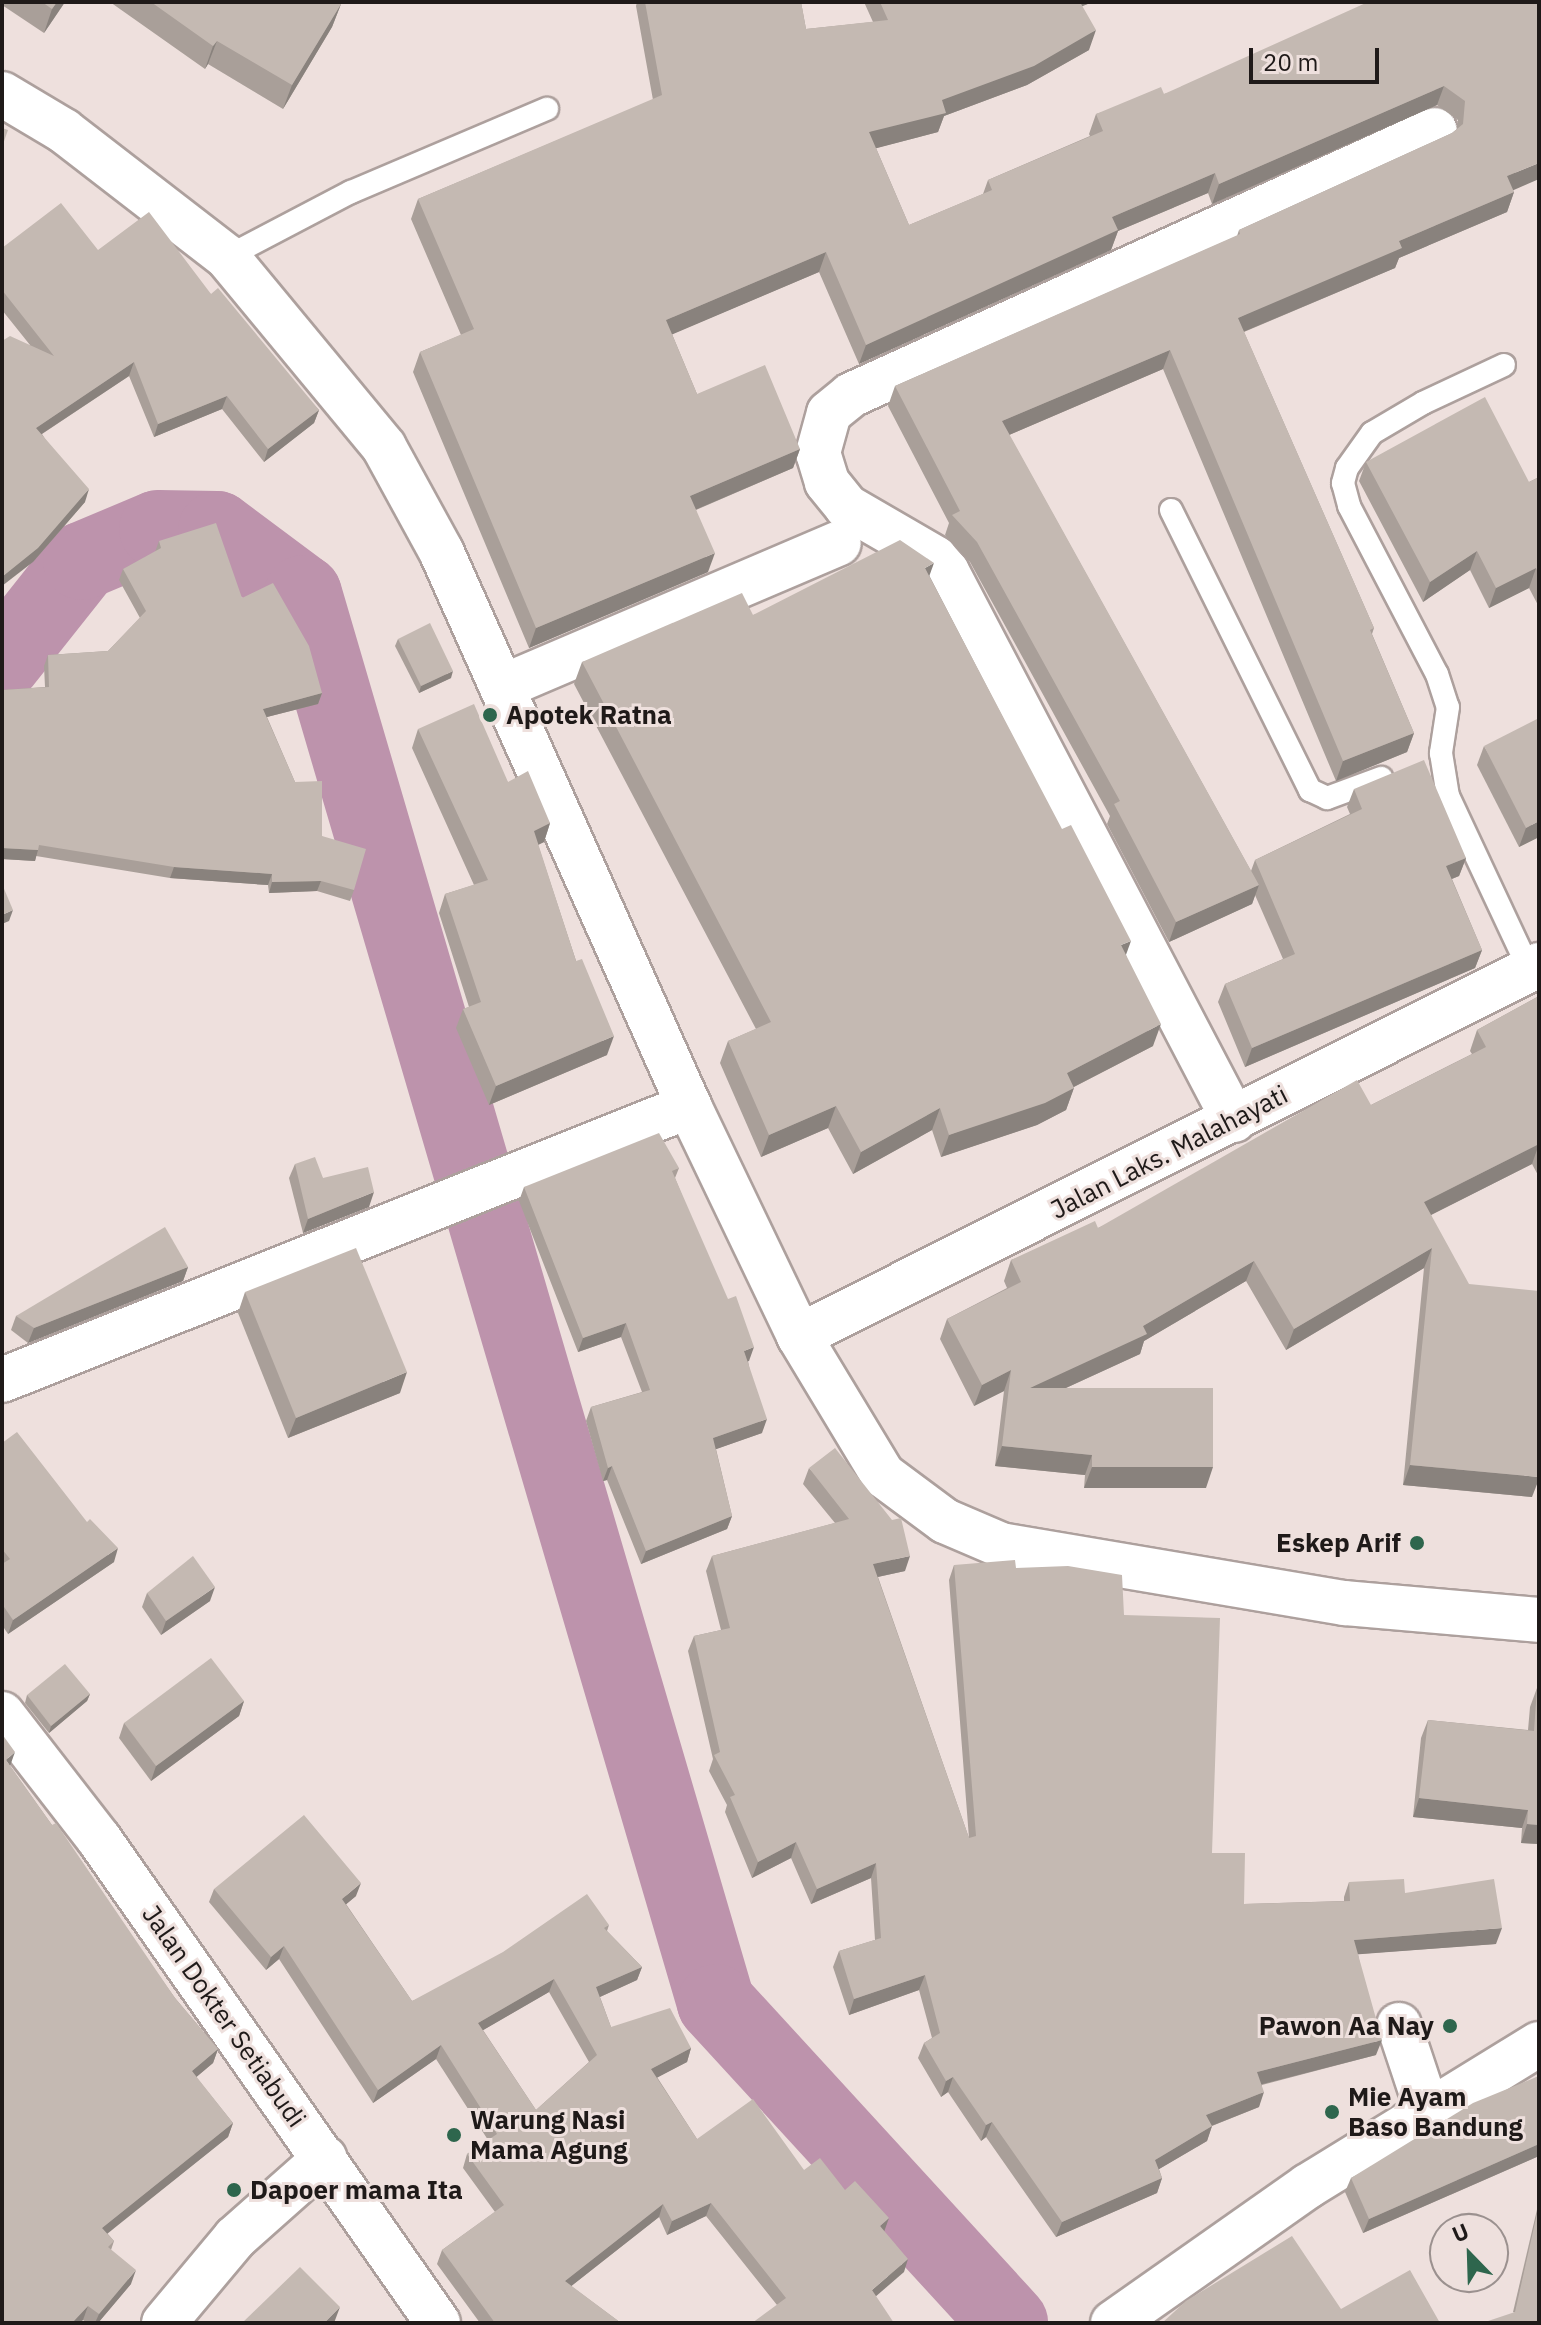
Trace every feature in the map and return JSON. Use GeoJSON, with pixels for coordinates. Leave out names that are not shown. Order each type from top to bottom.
{"type":"FeatureCollection","features":[{"type":"Feature","properties":{"kind":"street"},"geometry":{"type":"LineString","coordinates":[[2,94],[64,131],[227,257],[384,447],[441,551],[689,1106],[799,1336],[883,1475],[945,1521],[1001,1545],[1345,1603],[1539,1620]]}},
{"type":"Feature","properties":{"kind":"street"},"geometry":{"type":"LineString","coordinates":[[1234,1120],[947,572],[935,558],[847,507],[827,482],[818,453],[829,413],[851,395],[1435,130]]}},
{"type":"Feature","properties":{"kind":"street"},"geometry":{"type":"LineString","coordinates":[[502,687],[839,543]]}},
{"type":"Feature","properties":{"kind":"street","name":"Jalan Laks. Malahayati"},"geometry":{"type":"LineString","coordinates":[[799,1336],[1534,967]]}},
{"type":"Feature","properties":{"kind":"street"},"geometry":{"type":"LineString","coordinates":[[2,1380],[689,1106]]}},
{"type":"Feature","properties":{"kind":"street","name":"Jalan Dokter Setiabudi"},"geometry":{"type":"LineString","coordinates":[[2,1714],[99,1839],[438,2323]]}},
{"type":"Feature","properties":{"kind":"street"},"geometry":{"type":"LineString","coordinates":[[1399,2025],[1428,2112]]}},
{"type":"Feature","properties":{"kind":"street"},"geometry":{"type":"LineString","coordinates":[[1118,2320],[1308,2186],[1539,2044]]}},
{"type":"Feature","properties":{"kind":"street"},"geometry":{"type":"LineString","coordinates":[[164,2323],[235,2238],[325,2158]]}},
{"type":"Feature","properties":{"kind":"lane"},"geometry":{"type":"LineString","coordinates":[[227,257],[351,192],[547,109]]}},
{"type":"Feature","properties":{"kind":"lane"},"geometry":{"type":"LineString","coordinates":[[1504,365],[1372,433],[1347,468],[1343,483],[1349,506],[1437,674],[1448,707],[1441,753],[1448,796],[1534,967]]}},
{"type":"Feature","properties":{"kind":"lane"},"geometry":{"type":"LineString","coordinates":[[1171,510],[1310,790],[1327,798],[1441,753]]}},
{"type":"Feature","properties":{"kind":"building"},"geometry":{"type":"Polygon","coordinates":[[[42,2],[57,2],[52,9],[42,2]]]}},
{"type":"Feature","properties":{"kind":"building"},"geometry":{"type":"Polygon","coordinates":[[[151,2],[341,4],[292,85],[217,41],[213,46],[151,2]]]}},
{"type":"Feature","properties":{"kind":"building"},"geometry":{"type":"Polygon","coordinates":[[[645,2],[801,2],[806,29],[888,20],[880,2],[1080,2],[1096,30],[1034,66],[942,100],[946,113],[869,132],[909,225],[992,190],[988,180],[1103,131],[1096,114],[1161,87],[1164,94],[1368,2],[1539,2],[1539,163],[1507,176],[1514,192],[1399,241],[1402,248],[1238,318],[1374,628],[1370,630],[1414,733],[1343,761],[1170,350],[1002,421],[1259,885],[1176,922],[1114,804],[1120,801],[977,542],[952,515],[960,511],[895,386],[1240,234],[1239,230],[1452,133],[1463,124],[1465,101],[1444,86],[1219,184],[1215,173],[1112,217],[1118,230],[866,345],[826,252],[666,320],[697,394],[765,365],[800,449],[690,496],[715,553],[536,628],[420,352],[474,329],[418,199],[662,95],[645,2]]]}},
{"type":"Feature","properties":{"kind":"building"},"geometry":{"type":"Polygon","coordinates":[[[2,128],[8,130],[2,147],[2,128]]]}},
{"type":"Feature","properties":{"kind":"building"},"geometry":{"type":"Polygon","coordinates":[[[61,203],[98,250],[149,212],[211,294],[218,288],[319,410],[268,449],[227,396],[158,424],[134,362],[36,428],[89,489],[38,548],[2,577],[2,341],[10,336],[54,356],[2,290],[2,248],[61,203]]]}},
{"type":"Feature","properties":{"kind":"building"},"geometry":{"type":"Polygon","coordinates":[[[1485,397],[1529,482],[1539,477],[1539,574],[1536,568],[1496,588],[1477,551],[1430,582],[1366,462],[1485,397]]]}},
{"type":"Feature","properties":{"kind":"building"},"geometry":{"type":"Polygon","coordinates":[[[216,523],[242,598],[273,583],[309,646],[322,693],[263,709],[295,782],[322,781],[322,836],[366,849],[354,890],[321,881],[272,882],[272,874],[174,867],[39,845],[38,850],[2,848],[2,690],[49,687],[48,655],[108,651],[146,611],[123,569],[161,548],[159,541],[216,523]]]}},
{"type":"Feature","properties":{"kind":"building"},"geometry":{"type":"Polygon","coordinates":[[[900,540],[934,563],[925,568],[1062,829],[1071,825],[1131,941],[1121,945],[1161,1024],[1067,1073],[1074,1088],[1045,1103],[949,1135],[940,1108],[861,1152],[836,1106],[769,1135],[728,1041],[771,1022],[582,662],[742,593],[753,615],[900,540]]]}},
{"type":"Feature","properties":{"kind":"building"},"geometry":{"type":"Polygon","coordinates":[[[430,623],[453,671],[421,686],[398,639],[430,623]]]}},
{"type":"Feature","properties":{"kind":"building"},"geometry":{"type":"Polygon","coordinates":[[[474,704],[508,782],[528,771],[550,823],[534,831],[576,961],[582,959],[614,1036],[496,1086],[463,1009],[481,1002],[445,894],[488,880],[418,729],[474,704]]]}},
{"type":"Feature","properties":{"kind":"building"},"geometry":{"type":"Polygon","coordinates":[[[1539,718],[1539,821],[1526,828],[1484,746],[1539,718]]]}},
{"type":"Feature","properties":{"kind":"building"},"geometry":{"type":"Polygon","coordinates":[[[1424,760],[1466,858],[1446,866],[1482,950],[1252,1048],[1225,984],[1295,954],[1255,860],[1362,809],[1354,789],[1424,760]]]}},
{"type":"Feature","properties":{"kind":"building"},"geometry":{"type":"Polygon","coordinates":[[[2,884],[13,910],[2,915],[2,884]]]}},
{"type":"Feature","properties":{"kind":"building"},"geometry":{"type":"Polygon","coordinates":[[[1539,996],[1539,1144],[1424,1202],[1469,1284],[1539,1291],[1539,1477],[1410,1465],[1432,1248],[1294,1329],[1254,1261],[1143,1326],[1147,1334],[1030,1388],[1213,1388],[1213,1467],[1092,1467],[1092,1455],[1002,1446],[1011,1370],[982,1385],[947,1319],[1021,1282],[1011,1260],[1095,1221],[1098,1228],[1357,1080],[1371,1105],[1486,1047],[1477,1030],[1539,996]]]}},
{"type":"Feature","properties":{"kind":"building"},"geometry":{"type":"Polygon","coordinates":[[[659,1133],[679,1168],[672,1171],[728,1299],[736,1296],[754,1347],[744,1351],[767,1419],[713,1438],[732,1516],[646,1551],[612,1466],[608,1468],[591,1407],[650,1390],[626,1323],[583,1338],[524,1187],[659,1133]]]}},
{"type":"Feature","properties":{"kind":"building"},"geometry":{"type":"Polygon","coordinates":[[[315,1157],[323,1178],[368,1167],[374,1192],[308,1219],[295,1164],[315,1157]]]}},
{"type":"Feature","properties":{"kind":"building"},"geometry":{"type":"Polygon","coordinates":[[[165,1227],[188,1267],[34,1328],[16,1316],[165,1227]]]}},
{"type":"Feature","properties":{"kind":"building"},"geometry":{"type":"Polygon","coordinates":[[[356,1248],[407,1372],[296,1418],[245,1292],[356,1248]]]}},
{"type":"Feature","properties":{"kind":"building"},"geometry":{"type":"Polygon","coordinates":[[[17,1432],[87,1522],[90,1519],[118,1548],[13,1620],[2,1604],[2,1564],[10,1559],[2,1549],[2,1443],[17,1432]]]}},
{"type":"Feature","properties":{"kind":"building"},"geometry":{"type":"Polygon","coordinates":[[[835,1448],[892,1520],[901,1518],[910,1556],[873,1564],[969,1838],[976,1836],[954,1565],[1015,1560],[1016,1568],[1068,1566],[1122,1575],[1124,1615],[1220,1618],[1212,1853],[1245,1853],[1244,1904],[1350,1901],[1349,1882],[1404,1879],[1405,1893],[1494,1879],[1502,1928],[1354,1940],[1382,2040],[1257,2072],[1264,2092],[1206,2115],[1212,2126],[1155,2160],[1162,2178],[1062,2222],[992,2122],[986,2125],[953,2077],[946,2081],[924,2043],[940,2033],[925,1975],[854,1999],[839,1951],[881,1938],[876,1863],[817,1889],[796,1842],[758,1862],[730,1797],[735,1795],[714,1755],[720,1752],[694,1636],[730,1628],[712,1556],[849,1519],[809,1468],[835,1448]]]}},
{"type":"Feature","properties":{"kind":"building"},"geometry":{"type":"Polygon","coordinates":[[[193,1556],[215,1587],[166,1621],[147,1593],[193,1556]]]}},
{"type":"Feature","properties":{"kind":"building"},"geometry":{"type":"Polygon","coordinates":[[[211,1658],[244,1701],[156,1766],[124,1723],[211,1658]]]}},
{"type":"Feature","properties":{"kind":"building"},"geometry":{"type":"Polygon","coordinates":[[[65,1664],[90,1694],[51,1726],[27,1695],[65,1664]]]}},
{"type":"Feature","properties":{"kind":"building"},"geometry":{"type":"Polygon","coordinates":[[[1537,1688],[1539,1825],[1527,1824],[1528,1810],[1419,1798],[1428,1720],[1534,1731],[1537,1688]]]}},
{"type":"Feature","properties":{"kind":"building"},"geometry":{"type":"Polygon","coordinates":[[[2,1734],[15,1752],[6,1760],[52,1825],[56,1823],[175,1998],[218,2049],[192,2071],[233,2123],[102,2228],[114,2241],[108,2247],[136,2270],[99,2314],[88,2306],[72,2323],[2,2323],[2,1734]]]}},
{"type":"Feature","properties":{"kind":"building"},"geometry":{"type":"Polygon","coordinates":[[[304,1815],[361,1883],[342,1899],[412,2001],[503,1952],[587,1894],[609,1925],[604,1928],[642,1967],[596,1987],[611,2027],[670,2008],[691,2048],[651,2069],[697,2139],[753,2099],[804,2170],[820,2158],[845,2190],[855,2181],[889,2218],[880,2226],[908,2259],[872,2290],[894,2323],[752,2323],[786,2298],[711,2203],[672,2221],[663,2204],[565,2281],[621,2323],[495,2323],[442,2250],[504,2205],[467,2154],[497,2134],[441,2045],[378,2090],[284,1946],[271,1957],[214,1889],[304,1815]],[[554,1979],[478,2023],[536,2110],[597,2055],[554,1979]]]}},
{"type":"Feature","properties":{"kind":"building"},"geometry":{"type":"Polygon","coordinates":[[[1539,2076],[1539,2144],[1369,2219],[1351,2178],[1473,2103],[1539,2076]]]}},
{"type":"Feature","properties":{"kind":"building"},"geometry":{"type":"Polygon","coordinates":[[[1539,2205],[1539,2323],[1482,2323],[1515,2312],[1539,2205]]]}},
{"type":"Feature","properties":{"kind":"building"},"geometry":{"type":"Polygon","coordinates":[[[1292,2236],[1341,2309],[1410,2270],[1440,2323],[1162,2323],[1186,2301],[1292,2236]]]}},
{"type":"Feature","properties":{"kind":"building"},"geometry":{"type":"Polygon","coordinates":[[[300,2267],[340,2307],[324,2323],[242,2323],[300,2267]]]}},
{"type":"Feature","properties":{"kind":"waterway"},"geometry":{"type":"LineString","coordinates":[[2,662],[82,561],[158,529],[217,530],[303,594],[716,2003],[1009,2323]]}},
{"type":"Feature","properties":{"kind":"place","name":"Apotek Ratna"},"geometry":{"type":"Point","coordinates":[490,715]}},
{"type":"Feature","properties":{"kind":"place","name":"Eskep Arif"},"geometry":{"type":"Point","coordinates":[1417,1543]}},
{"type":"Feature","properties":{"kind":"place","name":"Pawon Aa Nay"},"geometry":{"type":"Point","coordinates":[1450,2026]}},
{"type":"Feature","properties":{"kind":"place","name":"Mie Ayam Baso Bandung"},"geometry":{"type":"Point","coordinates":[1332,2112]}},
{"type":"Feature","properties":{"kind":"place","name":"Warung Nasi Mama Agung"},"geometry":{"type":"Point","coordinates":[454,2135]}},
{"type":"Feature","properties":{"kind":"place","name":"Dapoer mama Ita"},"geometry":{"type":"Point","coordinates":[234,2190]}}]}
